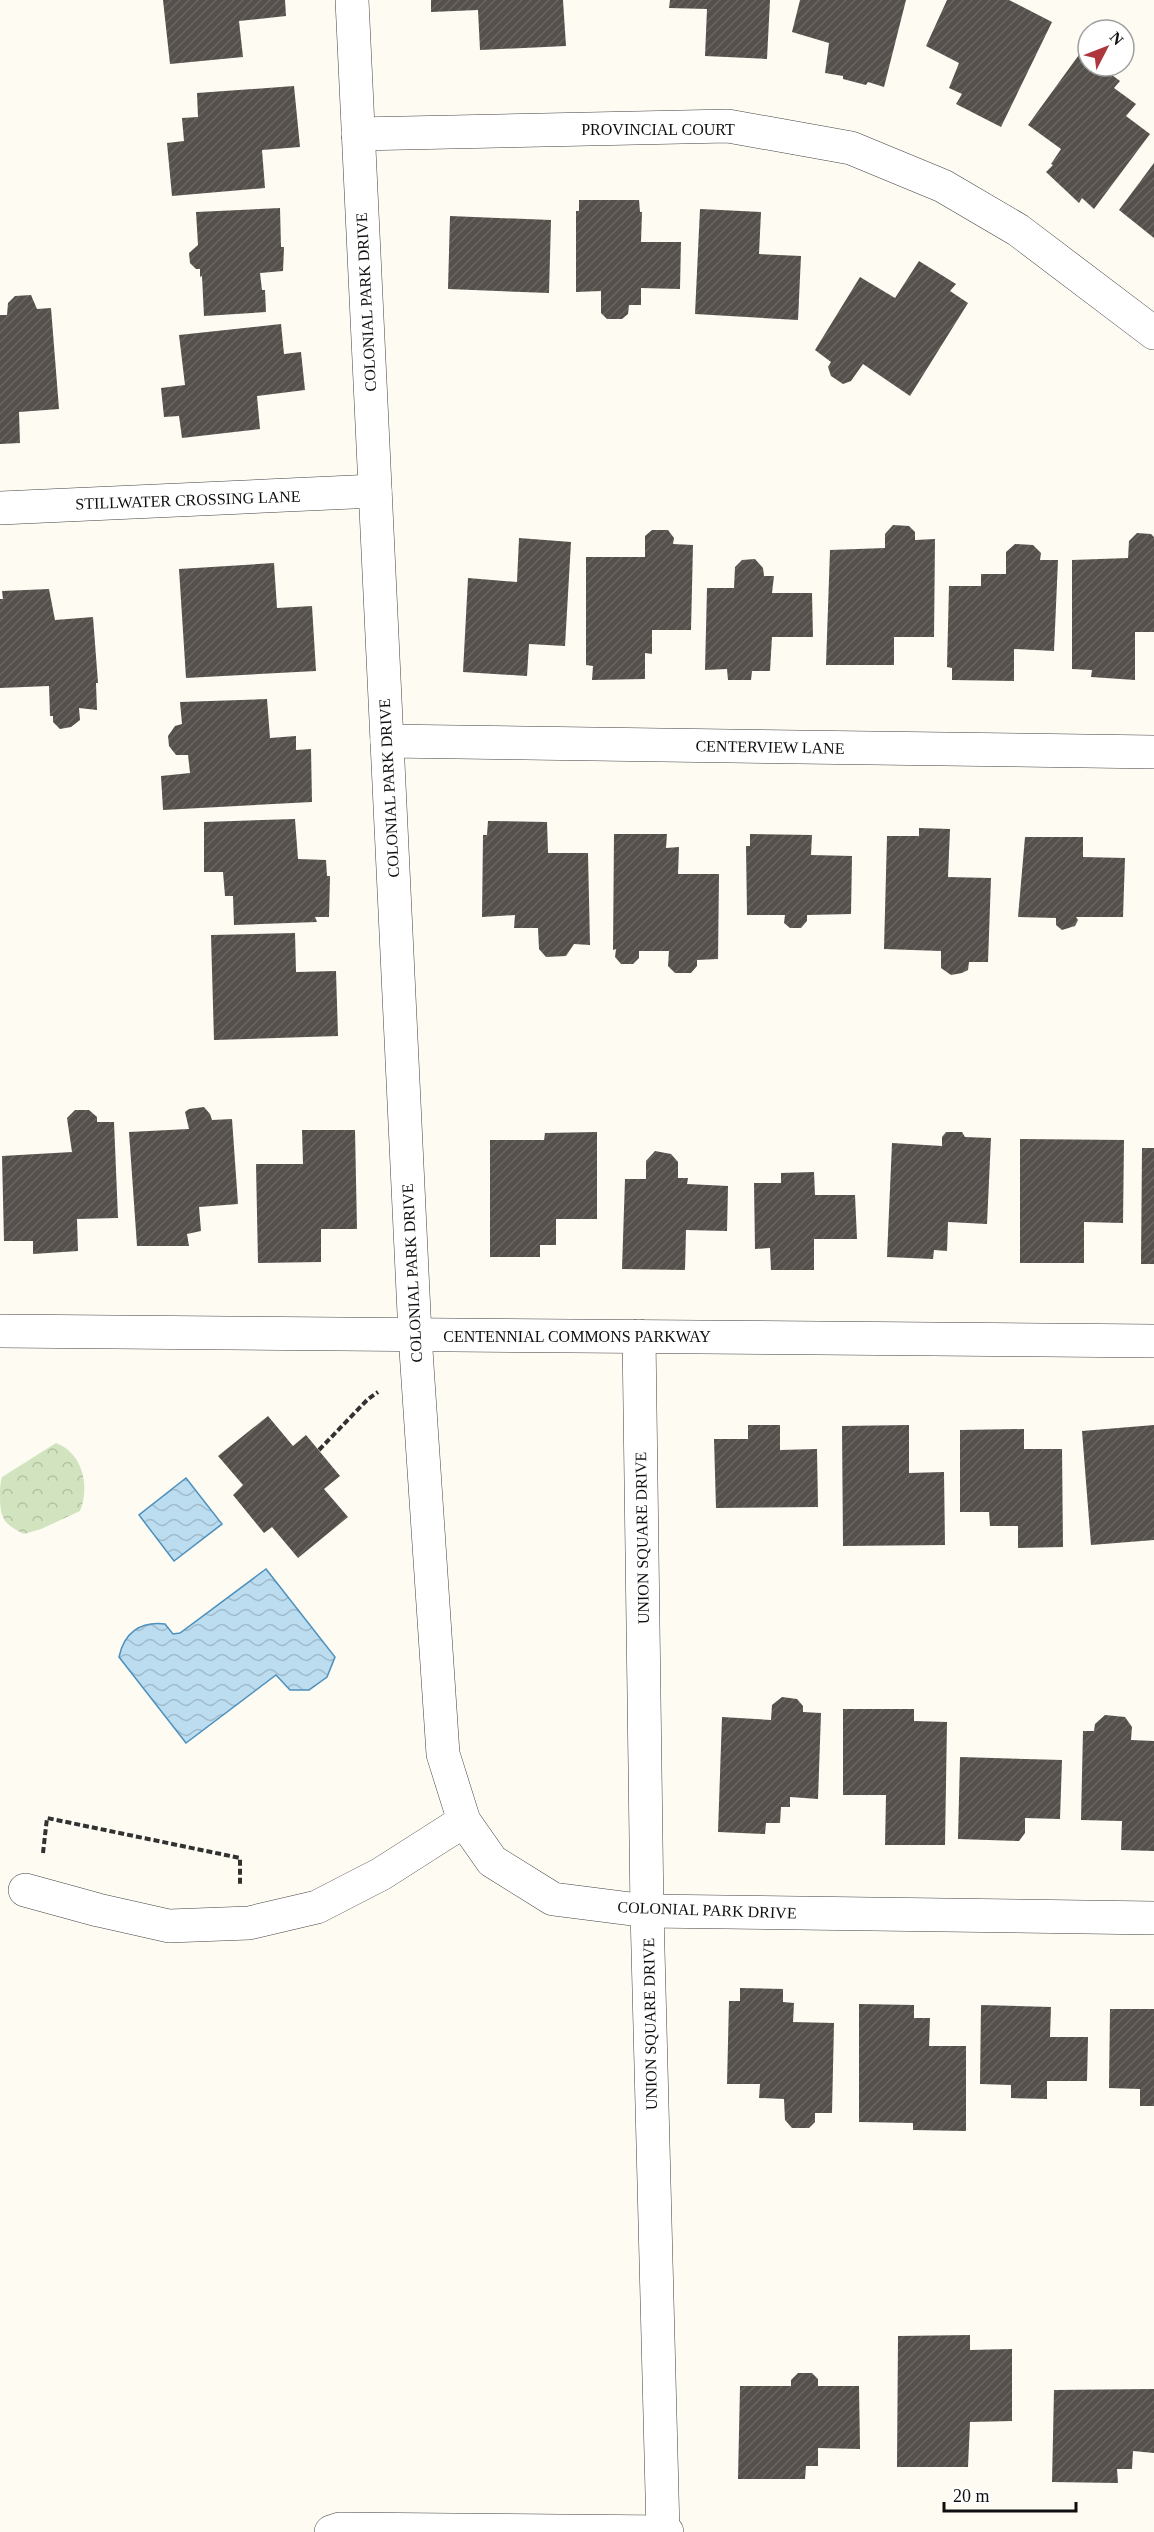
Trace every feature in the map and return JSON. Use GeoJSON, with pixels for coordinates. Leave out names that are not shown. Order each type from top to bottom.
{"type":"FeatureCollection","features":[{"type":"Feature","properties":{"kind":"street","name":"COLONIAL PARK DRIVE"},"geometry":{"type":"LineString","coordinates":[[352,0],[415,1335],[443,1754],[464,1821],[492,1861],[553,1899],[647,1911],[1154,1918]]}},
{"type":"Feature","properties":{"kind":"street","name":"PROVINCIAL COURT"},"geometry":{"type":"LineString","coordinates":[[358,134],[728,126],[851,148],[943,186],[1018,230],[1154,333]]}},
{"type":"Feature","properties":{"kind":"street","name":"STILLWATER CROSSING LANE"},"geometry":{"type":"LineString","coordinates":[[0,507],[375,491]]}},
{"type":"Feature","properties":{"kind":"street","name":"CENTERVIEW LANE"},"geometry":{"type":"LineString","coordinates":[[387,741],[1154,752]]}},
{"type":"Feature","properties":{"kind":"street","name":"CENTENNIAL COMMONS PARKWAY"},"geometry":{"type":"LineString","coordinates":[[0,1331],[1154,1341]]}},
{"type":"Feature","properties":{"kind":"street","name":"UNION SQUARE DRIVE"},"geometry":{"type":"LineString","coordinates":[[639,1336],[647,1911],[663,2532]]}},
{"type":"Feature","properties":{"kind":"street"},"geometry":{"type":"LineString","coordinates":[[34,1877],[98,1910],[170,1926],[249,1923],[317,1907],[381,1874],[464,1821]]}},
{"type":"Feature","properties":{"kind":"street"},"geometry":{"type":"LineString","coordinates":[[331,2532],[340,2529],[667,2532]]}},
{"type":"Feature","properties":{"kind":"path"},"geometry":{"type":"LineString","coordinates":[[320,1450],[368,1398],[386,1387]]}},
{"type":"Feature","properties":{"kind":"path"},"geometry":{"type":"LineString","coordinates":[[34,1877],[47,1818],[240,1858],[239,1888],[249,1887]]}},
{"type":"Feature","properties":{"kind":"green space"},"geometry":{"type":"Polygon","coordinates":[[[56,1443],[73,1454],[82,1472],[84,1492],[80,1511],[41,1529],[24,1534],[8,1524],[2,1515],[0,1484],[2,1477],[56,1443]]]}},
{"type":"Feature","properties":{"kind":"water"},"geometry":{"type":"Polygon","coordinates":[[[186,1478],[222,1524],[174,1561],[139,1515],[186,1478]]]}},
{"type":"Feature","properties":{"kind":"water"},"geometry":{"type":"Polygon","coordinates":[[[266,1569],[335,1657],[327,1677],[309,1690],[290,1690],[276,1675],[186,1743],[119,1657],[121,1649],[134,1630],[148,1625],[165,1624],[173,1634],[180,1633],[266,1569]]]}},
{"type":"Feature","properties":{"kind":"building"},"geometry":{"type":"Polygon","coordinates":[[[163,0],[285,0],[286,16],[239,21],[243,57],[170,64],[163,0]]]}},
{"type":"Feature","properties":{"kind":"building"},"geometry":{"type":"Polygon","coordinates":[[[431,0],[563,0],[566,46],[480,50],[478,10],[431,12],[431,0]]]}},
{"type":"Feature","properties":{"kind":"building"},"geometry":{"type":"Polygon","coordinates":[[[670,0],[770,0],[767,59],[705,56],[707,9],[669,8],[670,0]]]}},
{"type":"Feature","properties":{"kind":"building"},"geometry":{"type":"Polygon","coordinates":[[[800,0],[906,0],[884,87],[868,82],[866,85],[843,79],[843,76],[825,73],[829,43],[792,32],[800,0]]]}},
{"type":"Feature","properties":{"kind":"building"},"geometry":{"type":"Polygon","coordinates":[[[947,0],[1009,0],[1052,22],[1001,127],[956,104],[962,94],[949,88],[959,63],[926,46],[947,0]]]}},
{"type":"Feature","properties":{"kind":"building"},"geometry":{"type":"Polygon","coordinates":[[[1076,59],[1076,78],[1116,78],[1120,81],[1114,88],[1136,104],[1126,116],[1150,134],[1094,209],[1082,198],[1079,203],[1046,172],[1053,165],[1051,164],[1061,149],[1028,125],[1076,59]]]}},
{"type":"Feature","properties":{"kind":"building"},"geometry":{"type":"Polygon","coordinates":[[[294,86],[300,147],[262,150],[265,188],[172,196],[167,143],[184,141],[182,118],[198,117],[197,93],[294,86]]]}},
{"type":"Feature","properties":{"kind":"building"},"geometry":{"type":"Polygon","coordinates":[[[1154,163],[1154,238],[1119,210],[1154,163]]]}},
{"type":"Feature","properties":{"kind":"building"},"geometry":{"type":"Polygon","coordinates":[[[579,200],[639,200],[640,212],[642,212],[641,242],[681,242],[680,289],[641,288],[641,305],[629,305],[628,314],[622,319],[607,319],[601,313],[601,291],[576,292],[576,211],[579,211],[579,200]]]}},
{"type":"Feature","properties":{"kind":"building"},"geometry":{"type":"Polygon","coordinates":[[[280,208],[281,247],[284,247],[283,271],[260,273],[262,290],[265,290],[266,312],[204,316],[202,276],[200,277],[200,269],[196,269],[190,263],[189,253],[198,245],[196,212],[280,208]]]}},
{"type":"Feature","properties":{"kind":"building"},"geometry":{"type":"Polygon","coordinates":[[[700,209],[761,212],[759,254],[801,256],[798,320],[695,314],[700,209]]]}},
{"type":"Feature","properties":{"kind":"building"},"geometry":{"type":"Polygon","coordinates":[[[450,216],[551,220],[549,293],[448,289],[450,216]]]}},
{"type":"Feature","properties":{"kind":"building"},"geometry":{"type":"Polygon","coordinates":[[[919,261],[956,284],[950,291],[968,303],[910,396],[863,364],[851,381],[843,384],[831,376],[828,367],[831,362],[815,350],[860,277],[895,298],[919,261]]]}},
{"type":"Feature","properties":{"kind":"building"},"geometry":{"type":"Polygon","coordinates":[[[31,295],[37,309],[51,308],[59,409],[19,412],[20,443],[0,444],[0,315],[7,315],[8,303],[15,296],[31,295]]]}},
{"type":"Feature","properties":{"kind":"building"},"geometry":{"type":"Polygon","coordinates":[[[281,324],[284,354],[301,352],[305,390],[257,396],[260,429],[182,438],[179,416],[164,417],[161,388],[185,385],[179,335],[281,324]]]}},
{"type":"Feature","properties":{"kind":"building"},"geometry":{"type":"Polygon","coordinates":[[[893,525],[909,526],[915,532],[915,540],[935,539],[934,637],[894,637],[894,665],[826,665],[830,550],[885,548],[885,534],[893,525]]]}},
{"type":"Feature","properties":{"kind":"building"},"geometry":{"type":"Polygon","coordinates":[[[652,530],[668,530],[674,538],[673,544],[693,545],[691,630],[652,630],[652,654],[645,653],[645,679],[592,680],[593,666],[586,665],[586,557],[645,557],[645,536],[652,530]]]}},
{"type":"Feature","properties":{"kind":"building"},"geometry":{"type":"Polygon","coordinates":[[[1137,533],[1151,534],[1154,537],[1154,632],[1135,632],[1135,680],[1091,677],[1092,670],[1072,669],[1072,560],[1128,558],[1129,541],[1137,533]]]}},
{"type":"Feature","properties":{"kind":"building"},"geometry":{"type":"Polygon","coordinates":[[[519,538],[571,542],[565,646],[529,644],[527,676],[463,672],[468,578],[517,582],[519,538]]]}},
{"type":"Feature","properties":{"kind":"building"},"geometry":{"type":"Polygon","coordinates":[[[1015,544],[1033,545],[1041,553],[1040,560],[1058,560],[1054,651],[1014,649],[1014,681],[952,680],[952,668],[947,667],[949,586],[981,586],[981,574],[1006,574],[1006,552],[1015,544]]]}},
{"type":"Feature","properties":{"kind":"building"},"geometry":{"type":"Polygon","coordinates":[[[755,559],[763,568],[764,576],[774,576],[772,593],[812,593],[813,637],[772,637],[770,671],[752,671],[751,680],[728,680],[727,669],[705,670],[707,588],[734,588],[735,567],[742,560],[755,559]]]}},
{"type":"Feature","properties":{"kind":"building"},"geometry":{"type":"Polygon","coordinates":[[[274,563],[277,608],[312,606],[316,671],[186,678],[179,569],[274,563]]]}},
{"type":"Feature","properties":{"kind":"building"},"geometry":{"type":"Polygon","coordinates":[[[49,589],[55,620],[93,617],[98,683],[96,683],[97,710],[79,708],[80,720],[71,727],[60,729],[53,722],[53,716],[50,716],[49,686],[0,688],[0,599],[3,599],[2,591],[49,589]]]}},
{"type":"Feature","properties":{"kind":"building"},"geometry":{"type":"Polygon","coordinates":[[[267,699],[270,738],[296,736],[296,750],[311,749],[312,802],[163,810],[161,776],[190,773],[188,755],[176,755],[169,746],[168,736],[175,726],[182,724],[180,702],[267,699]]]}},
{"type":"Feature","properties":{"kind":"building"},"geometry":{"type":"Polygon","coordinates":[[[295,819],[298,859],[326,860],[327,876],[330,876],[329,917],[315,917],[317,922],[234,925],[233,896],[225,896],[223,872],[204,872],[204,822],[295,819]]]}},
{"type":"Feature","properties":{"kind":"building"},"geometry":{"type":"Polygon","coordinates":[[[488,821],[547,822],[548,853],[588,853],[590,945],[574,944],[566,956],[546,957],[539,949],[538,928],[514,928],[515,915],[482,917],[483,835],[487,835],[488,821]]]}},
{"type":"Feature","properties":{"kind":"building"},"geometry":{"type":"Polygon","coordinates":[[[919,828],[950,829],[948,877],[991,878],[988,962],[969,962],[968,970],[962,973],[951,975],[941,968],[941,951],[884,949],[887,836],[919,836],[919,828]]]}},
{"type":"Feature","properties":{"kind":"building"},"geometry":{"type":"Polygon","coordinates":[[[614,834],[667,834],[666,848],[679,847],[678,874],[719,874],[718,959],[697,960],[697,966],[691,973],[675,973],[668,966],[669,951],[639,951],[639,958],[633,964],[621,964],[615,957],[616,949],[613,950],[614,834]]]}},
{"type":"Feature","properties":{"kind":"building"},"geometry":{"type":"Polygon","coordinates":[[[750,834],[812,835],[811,855],[852,856],[851,914],[807,915],[807,921],[801,928],[790,928],[784,923],[785,915],[747,915],[746,846],[750,846],[750,834]]]}},
{"type":"Feature","properties":{"kind":"building"},"geometry":{"type":"Polygon","coordinates":[[[1025,837],[1083,837],[1083,857],[1125,858],[1123,917],[1076,917],[1078,920],[1075,926],[1062,930],[1056,925],[1056,918],[1018,917],[1025,837]]]}},
{"type":"Feature","properties":{"kind":"building"},"geometry":{"type":"Polygon","coordinates":[[[295,933],[296,972],[336,971],[338,1036],[214,1040],[211,935],[295,933]]]}},
{"type":"Feature","properties":{"kind":"building"},"geometry":{"type":"Polygon","coordinates":[[[204,1107],[212,1120],[232,1119],[238,1204],[199,1207],[201,1231],[187,1234],[189,1246],[137,1246],[129,1132],[189,1129],[185,1112],[189,1109],[204,1107]]]}},
{"type":"Feature","properties":{"kind":"building"},"geometry":{"type":"Polygon","coordinates":[[[75,1110],[89,1110],[97,1117],[97,1122],[114,1122],[118,1218],[77,1219],[78,1251],[33,1254],[33,1241],[4,1241],[2,1156],[72,1152],[67,1118],[75,1110]]]}},
{"type":"Feature","properties":{"kind":"building"},"geometry":{"type":"Polygon","coordinates":[[[302,1130],[355,1130],[357,1229],[321,1229],[321,1262],[258,1263],[256,1164],[303,1164],[302,1130]]]}},
{"type":"Feature","properties":{"kind":"building"},"geometry":{"type":"Polygon","coordinates":[[[597,1132],[597,1219],[556,1219],[556,1245],[540,1245],[540,1257],[490,1257],[490,1140],[544,1140],[545,1133],[597,1132]]]}},
{"type":"Feature","properties":{"kind":"building"},"geometry":{"type":"Polygon","coordinates":[[[946,1132],[962,1132],[965,1137],[991,1138],[987,1224],[948,1222],[947,1251],[934,1250],[933,1259],[887,1257],[892,1143],[942,1146],[942,1137],[946,1132]]]}},
{"type":"Feature","properties":{"kind":"building"},"geometry":{"type":"Polygon","coordinates":[[[1020,1139],[1124,1140],[1123,1223],[1084,1222],[1084,1263],[1020,1263],[1020,1139]]]}},
{"type":"Feature","properties":{"kind":"building"},"geometry":{"type":"Polygon","coordinates":[[[1142,1148],[1154,1148],[1154,1264],[1141,1264],[1142,1148]]]}},
{"type":"Feature","properties":{"kind":"building"},"geometry":{"type":"Polygon","coordinates":[[[655,1151],[671,1154],[678,1162],[678,1178],[688,1178],[687,1184],[728,1186],[727,1231],[686,1230],[685,1270],[622,1269],[625,1179],[646,1179],[646,1161],[655,1151]]]}},
{"type":"Feature","properties":{"kind":"building"},"geometry":{"type":"Polygon","coordinates":[[[814,1172],[815,1195],[855,1195],[857,1239],[814,1239],[814,1270],[771,1270],[770,1248],[755,1249],[754,1183],[781,1183],[781,1173],[814,1172]]]}},
{"type":"Feature","properties":{"kind":"building"},"geometry":{"type":"Polygon","coordinates":[[[268,1416],[293,1446],[306,1435],[340,1476],[324,1489],[348,1517],[298,1558],[272,1527],[264,1533],[233,1495],[243,1485],[218,1456],[268,1416]]]}},
{"type":"Feature","properties":{"kind":"building"},"geometry":{"type":"Polygon","coordinates":[[[748,1425],[780,1425],[780,1450],[817,1449],[818,1507],[716,1508],[714,1439],[748,1439],[748,1425]]]}},
{"type":"Feature","properties":{"kind":"building"},"geometry":{"type":"Polygon","coordinates":[[[909,1425],[909,1473],[944,1472],[945,1545],[843,1546],[842,1426],[909,1425]]]}},
{"type":"Feature","properties":{"kind":"building"},"geometry":{"type":"Polygon","coordinates":[[[1154,1425],[1154,1540],[1091,1545],[1082,1431],[1154,1425]]]}},
{"type":"Feature","properties":{"kind":"building"},"geometry":{"type":"Polygon","coordinates":[[[1024,1429],[1024,1449],[1062,1449],[1063,1547],[1018,1548],[1018,1526],[990,1526],[989,1512],[960,1512],[960,1430],[1024,1429]]]}},
{"type":"Feature","properties":{"kind":"building"},"geometry":{"type":"Polygon","coordinates":[[[782,1697],[797,1699],[803,1706],[803,1712],[821,1713],[818,1799],[790,1797],[790,1807],[781,1807],[780,1823],[766,1823],[765,1834],[718,1832],[722,1717],[771,1720],[772,1705],[782,1697]]]}},
{"type":"Feature","properties":{"kind":"building"},"geometry":{"type":"Polygon","coordinates":[[[843,1709],[914,1709],[914,1721],[947,1722],[945,1845],[885,1845],[886,1795],[843,1795],[843,1709]]]}},
{"type":"Feature","properties":{"kind":"building"},"geometry":{"type":"Polygon","coordinates":[[[1105,1715],[1125,1717],[1132,1727],[1131,1740],[1154,1741],[1154,1851],[1121,1850],[1122,1821],[1081,1820],[1083,1731],[1094,1731],[1095,1724],[1105,1715]]]}},
{"type":"Feature","properties":{"kind":"building"},"geometry":{"type":"Polygon","coordinates":[[[960,1757],[1062,1760],[1060,1819],[1025,1818],[1025,1833],[1019,1841],[958,1839],[960,1757]]]}},
{"type":"Feature","properties":{"kind":"building"},"geometry":{"type":"Polygon","coordinates":[[[740,1988],[783,1989],[783,2002],[794,2003],[793,2022],[834,2023],[832,2113],[815,2113],[815,2122],[809,2128],[792,2128],[785,2120],[784,2099],[759,2098],[760,2084],[727,2084],[729,2001],[740,2001],[740,1988]]]}},
{"type":"Feature","properties":{"kind":"building"},"geometry":{"type":"Polygon","coordinates":[[[859,2004],[914,2005],[914,2018],[930,2018],[929,2046],[966,2046],[966,2131],[913,2130],[913,2123],[859,2122],[859,2004]]]}},
{"type":"Feature","properties":{"kind":"building"},"geometry":{"type":"Polygon","coordinates":[[[981,2005],[1051,2007],[1050,2037],[1088,2037],[1087,2081],[1047,2081],[1047,2099],[1011,2098],[1011,2085],[980,2084],[981,2005]]]}},
{"type":"Feature","properties":{"kind":"building"},"geometry":{"type":"Polygon","coordinates":[[[1110,2009],[1154,2009],[1154,2106],[1140,2106],[1140,2089],[1109,2088],[1110,2009]]]}},
{"type":"Feature","properties":{"kind":"building"},"geometry":{"type":"Polygon","coordinates":[[[970,2335],[970,2350],[1012,2349],[1012,2421],[970,2422],[968,2467],[897,2467],[898,2336],[970,2335]]]}},
{"type":"Feature","properties":{"kind":"building"},"geometry":{"type":"Polygon","coordinates":[[[798,2373],[812,2373],[818,2379],[818,2386],[859,2386],[860,2449],[818,2448],[818,2466],[806,2466],[805,2479],[738,2479],[740,2386],[791,2386],[791,2380],[798,2373]]]}},
{"type":"Feature","properties":{"kind":"building"},"geometry":{"type":"Polygon","coordinates":[[[1154,2389],[1154,2453],[1133,2451],[1132,2469],[1117,2469],[1118,2483],[1052,2482],[1054,2390],[1154,2389]]]}}]}
